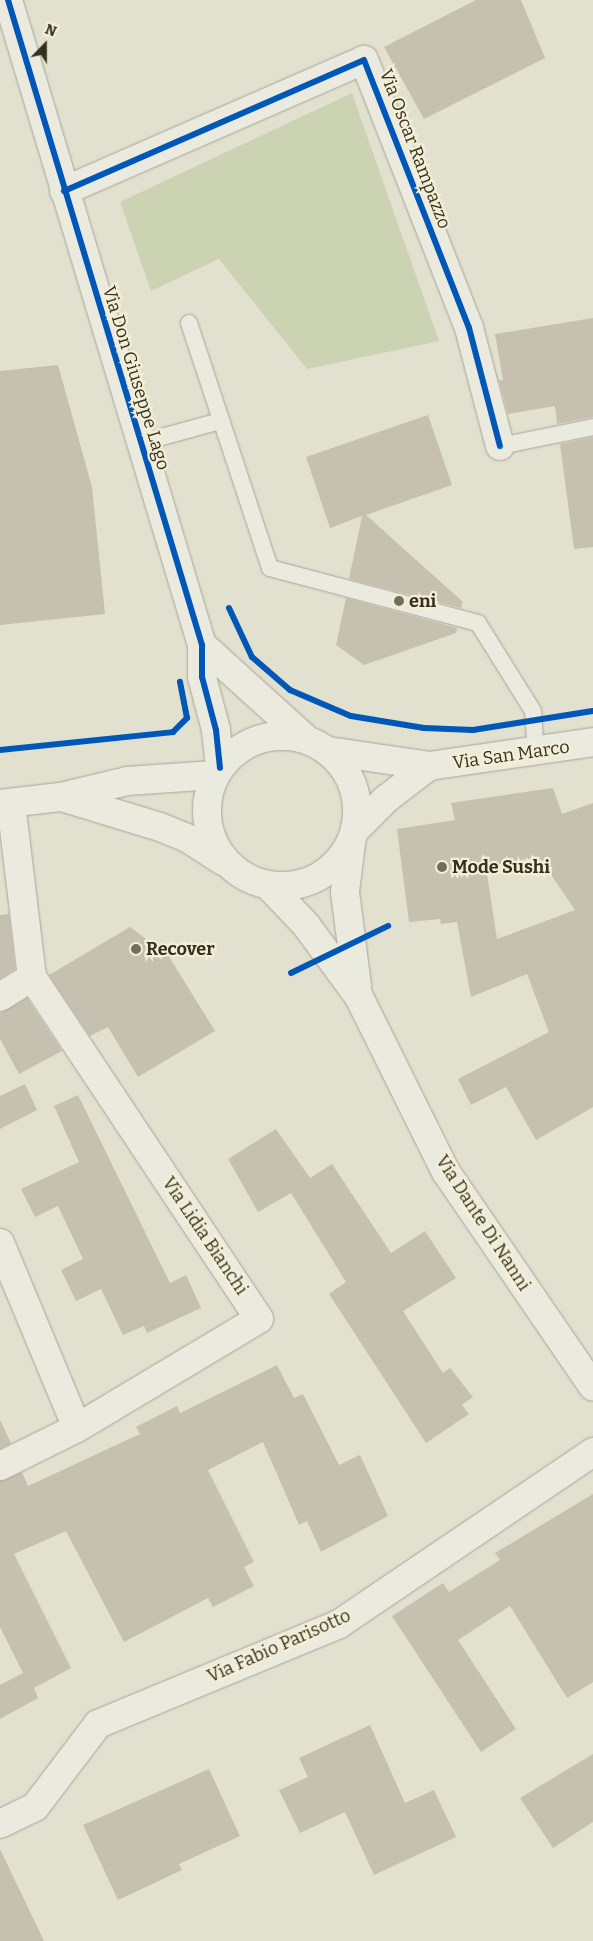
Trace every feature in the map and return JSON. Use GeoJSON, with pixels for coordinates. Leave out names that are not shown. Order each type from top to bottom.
{"type":"FeatureCollection","features":[{"type":"Feature","properties":{"kind":"street","name":"Via Don Giuseppe Lago"},"geometry":{"type":"LineString","coordinates":[[8,0],[202,645],[202,677],[216,730],[218,771]]}},
{"type":"Feature","properties":{"kind":"street","name":"Via Oscar Rampazzo"},"geometry":{"type":"LineString","coordinates":[[64,190],[364,60],[469,328],[500,446]]}},
{"type":"Feature","properties":{"kind":"street"},"geometry":{"type":"LineString","coordinates":[[60,796],[187,838],[254,882],[269,886],[289,886],[326,873],[353,836],[354,787],[343,767],[202,645]]}},
{"type":"Feature","properties":{"kind":"street"},"geometry":{"type":"LineString","coordinates":[[228,864],[216,849],[206,812],[218,771],[237,751],[258,739],[282,735],[317,745]]}},
{"type":"Feature","properties":{"kind":"street","name":"Via San Marco"},"geometry":{"type":"LineString","coordinates":[[317,745],[429,766],[593,742]]}},
{"type":"Feature","properties":{"kind":"street","name":"Via San Marco"},"geometry":{"type":"LineString","coordinates":[[353,836],[386,799],[429,766]]}},
{"type":"Feature","properties":{"kind":"street"},"geometry":{"type":"LineString","coordinates":[[6,803],[60,796],[127,781],[218,771]]}},
{"type":"Feature","properties":{"kind":"street","name":"Via Lidia Bianchi"},"geometry":{"type":"LineString","coordinates":[[0,1466],[77,1428],[260,1319],[32,977],[6,803]]}},
{"type":"Feature","properties":{"kind":"street","name":"Via Dante Di Nanni"},"geometry":{"type":"LineString","coordinates":[[353,836],[345,892],[349,945],[359,997]]}},
{"type":"Feature","properties":{"kind":"street","name":"Via Dante Di Nanni"},"geometry":{"type":"LineString","coordinates":[[269,886],[306,925],[359,997],[446,1172],[593,1387]]}},
{"type":"Feature","properties":{"kind":"street"},"geometry":{"type":"LineString","coordinates":[[0,997],[32,977]]}},
{"type":"Feature","properties":{"kind":"street"},"geometry":{"type":"LineString","coordinates":[[0,1243],[77,1428]]}},
{"type":"Feature","properties":{"kind":"street","name":"Via Fabio Parisotto"},"geometry":{"type":"LineString","coordinates":[[0,1824],[35,1807],[98,1724],[340,1624],[593,1452]]}},
{"type":"Feature","properties":{"kind":"lane"},"geometry":{"type":"LineString","coordinates":[[189,323],[270,568],[478,622],[533,711],[536,750]]}},
{"type":"Feature","properties":{"kind":"lane"},"geometry":{"type":"LineString","coordinates":[[140,443],[220,421]]}},
{"type":"Feature","properties":{"kind":"lane"},"geometry":{"type":"LineString","coordinates":[[500,446],[593,427]]}},
{"type":"Feature","properties":{"kind":"green space"},"geometry":{"type":"Polygon","coordinates":[[[352,93],[439,341],[307,369],[219,259],[151,291],[120,202],[352,93]]]}},
{"type":"Feature","properties":{"kind":"building"},"geometry":{"type":"Polygon","coordinates":[[[476,0],[521,0],[545,58],[424,119],[384,47],[476,0]]]}},
{"type":"Feature","properties":{"kind":"building"},"geometry":{"type":"Polygon","coordinates":[[[593,318],[593,417],[557,424],[555,406],[508,414],[499,380],[503,380],[495,334],[593,318]]]}},
{"type":"Feature","properties":{"kind":"building"},"geometry":{"type":"Polygon","coordinates":[[[58,365],[92,487],[105,614],[0,625],[0,371],[58,365]]]}},
{"type":"Feature","properties":{"kind":"building"},"geometry":{"type":"Polygon","coordinates":[[[428,415],[452,485],[366,515],[463,602],[461,608],[349,579],[362,516],[330,528],[306,457],[428,415]]]}},
{"type":"Feature","properties":{"kind":"building"},"geometry":{"type":"Polygon","coordinates":[[[593,437],[593,547],[574,549],[560,444],[593,437]]]}},
{"type":"Feature","properties":{"kind":"building"},"geometry":{"type":"Polygon","coordinates":[[[346,598],[457,628],[456,633],[364,665],[336,645],[346,598]]]}},
{"type":"Feature","properties":{"kind":"building"},"geometry":{"type":"Polygon","coordinates":[[[553,788],[562,814],[593,803],[593,1107],[536,1140],[506,1087],[471,1105],[458,1079],[549,1032],[527,974],[471,997],[457,922],[441,924],[440,919],[409,922],[397,829],[455,820],[451,803],[553,788]],[[539,857],[486,867],[497,939],[575,910],[539,857]]]}},
{"type":"Feature","properties":{"kind":"building"},"geometry":{"type":"Polygon","coordinates":[[[9,914],[15,969],[0,979],[0,915],[9,914]]]}},
{"type":"Feature","properties":{"kind":"building"},"geometry":{"type":"Polygon","coordinates":[[[130,927],[168,955],[215,1031],[138,1077],[108,1027],[90,1036],[49,975],[130,927]]]}},
{"type":"Feature","properties":{"kind":"building"},"geometry":{"type":"Polygon","coordinates":[[[27,998],[62,1051],[19,1074],[0,1039],[0,1013],[27,998]]]}},
{"type":"Feature","properties":{"kind":"building"},"geometry":{"type":"Polygon","coordinates":[[[25,1084],[37,1110],[0,1129],[0,1096],[25,1084]]]}},
{"type":"Feature","properties":{"kind":"building"},"geometry":{"type":"Polygon","coordinates":[[[78,1095],[170,1283],[186,1275],[201,1308],[147,1333],[144,1326],[123,1335],[101,1289],[76,1301],[61,1270],[83,1259],[58,1206],[35,1217],[21,1189],[79,1162],[54,1106],[78,1095]]]}},
{"type":"Feature","properties":{"kind":"building"},"geometry":{"type":"Polygon","coordinates":[[[276,1129],[310,1178],[332,1164],[391,1253],[425,1231],[456,1278],[403,1311],[443,1373],[450,1368],[473,1397],[462,1405],[469,1414],[426,1443],[329,1294],[346,1282],[291,1193],[258,1212],[228,1159],[276,1129]]]}},
{"type":"Feature","properties":{"kind":"building"},"geometry":{"type":"Polygon","coordinates":[[[277,1365],[294,1398],[303,1394],[339,1465],[360,1455],[388,1516],[321,1552],[307,1521],[299,1525],[263,1442],[208,1470],[254,1562],[244,1567],[254,1586],[213,1607],[208,1598],[124,1642],[66,1531],[14,1554],[71,1668],[34,1688],[38,1698],[0,1719],[0,1685],[23,1673],[0,1627],[0,1481],[22,1472],[28,1486],[140,1434],[136,1427],[177,1406],[180,1413],[277,1365]]]}},
{"type":"Feature","properties":{"kind":"building"},"geometry":{"type":"Polygon","coordinates":[[[0,1420],[11,1443],[0,1449],[0,1420]]]}},
{"type":"Feature","properties":{"kind":"building"},"geometry":{"type":"Polygon","coordinates":[[[593,1494],[593,1682],[567,1698],[510,1606],[458,1640],[516,1729],[481,1752],[392,1616],[443,1583],[449,1592],[500,1560],[495,1553],[593,1494]]]}},
{"type":"Feature","properties":{"kind":"building"},"geometry":{"type":"Polygon","coordinates":[[[370,1725],[405,1803],[434,1790],[456,1837],[374,1875],[345,1812],[300,1833],[279,1790],[308,1777],[299,1758],[370,1725]]]}},
{"type":"Feature","properties":{"kind":"building"},"geometry":{"type":"Polygon","coordinates":[[[593,1754],[593,1822],[553,1848],[520,1798],[593,1754]]]}},
{"type":"Feature","properties":{"kind":"building"},"geometry":{"type":"Polygon","coordinates":[[[209,1769],[240,1836],[179,1864],[182,1870],[118,1900],[83,1825],[209,1769]]]}},
{"type":"Feature","properties":{"kind":"building"},"geometry":{"type":"Polygon","coordinates":[[[0,1849],[44,1941],[0,1941],[0,1849]]]}},
{"type":"Feature","properties":{"kind":"cycle path"},"geometry":{"type":"LineString","coordinates":[[8,0],[202,645],[202,677],[216,730],[220,768]]}},
{"type":"Feature","properties":{"kind":"cycle path"},"geometry":{"type":"LineString","coordinates":[[64,191],[364,60],[469,328],[500,446]]}},
{"type":"Feature","properties":{"kind":"cycle path"},"geometry":{"type":"LineString","coordinates":[[229,608],[252,657],[290,690],[351,716],[424,728],[473,730],[593,711]]}},
{"type":"Feature","properties":{"kind":"cycle path"},"geometry":{"type":"LineString","coordinates":[[0,750],[173,732],[187,718],[180,682]]}},
{"type":"Feature","properties":{"kind":"cycle path"},"geometry":{"type":"LineString","coordinates":[[291,973],[388,926]]}},
{"type":"Feature","properties":{"kind":"place","name":"eni"},"geometry":{"type":"Point","coordinates":[399,601]}},
{"type":"Feature","properties":{"kind":"place","name":"Mode Sushi"},"geometry":{"type":"Point","coordinates":[442,867]}},
{"type":"Feature","properties":{"kind":"place","name":"Recover"},"geometry":{"type":"Point","coordinates":[136,949]}}]}
